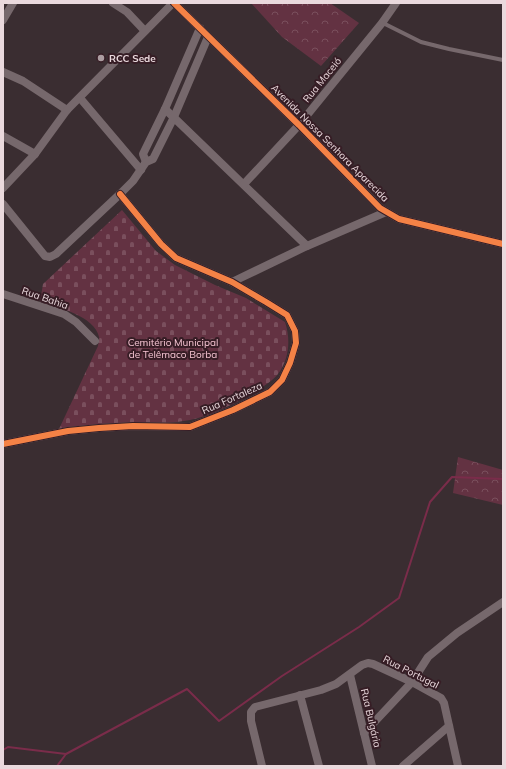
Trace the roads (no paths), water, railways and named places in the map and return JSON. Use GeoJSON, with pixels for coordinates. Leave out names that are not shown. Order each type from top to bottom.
{"type":"FeatureCollection","features":[{"type":"Feature","properties":{"kind":"street"},"geometry":{"type":"LineString","coordinates":[[3,20],[13,3]]}},
{"type":"Feature","properties":{"kind":"street"},"geometry":{"type":"LineString","coordinates":[[113,3],[127,12],[144,30]]}},
{"type":"Feature","properties":{"kind":"street"},"geometry":{"type":"LineString","coordinates":[[3,188],[35,154],[67,110],[144,30],[173,3]]}},
{"type":"Feature","properties":{"kind":"street","name":"Avenida Nossa Senhora Aparecida"},"geometry":{"type":"LineString","coordinates":[[173,3],[298,124],[380,208],[399,219],[503,244]]}},
{"type":"Feature","properties":{"kind":"street","name":"Rua Maceió"},"geometry":{"type":"LineString","coordinates":[[244,184],[298,124],[382,23],[396,3]]}},
{"type":"Feature","properties":{"kind":"street"},"geometry":{"type":"LineString","coordinates":[[146,162],[143,154],[165,109],[200,28]]}},
{"type":"Feature","properties":{"kind":"street"},"geometry":{"type":"LineString","coordinates":[[3,204],[46,256],[50,257],[56,254],[120,194],[133,181],[146,162],[152,160],[155,156],[174,117],[208,37]]}},
{"type":"Feature","properties":{"kind":"street"},"geometry":{"type":"LineString","coordinates":[[3,72],[23,80],[67,110]]}},
{"type":"Feature","properties":{"kind":"street"},"geometry":{"type":"LineString","coordinates":[[80,98],[141,170]]}},
{"type":"Feature","properties":{"kind":"street"},"geometry":{"type":"LineString","coordinates":[[165,109],[307,246]]}},
{"type":"Feature","properties":{"kind":"street"},"geometry":{"type":"LineString","coordinates":[[3,136],[35,154]]}},
{"type":"Feature","properties":{"kind":"street","name":"Rua Fortaleza"},"geometry":{"type":"LineString","coordinates":[[3,444],[68,431],[99,428],[133,426],[190,427],[233,410],[270,392],[282,380],[290,363],[296,343],[295,331],[287,315],[232,282],[176,258],[161,244],[120,194]]}},
{"type":"Feature","properties":{"kind":"street"},"geometry":{"type":"LineString","coordinates":[[232,282],[307,246],[386,212]]}},
{"type":"Feature","properties":{"kind":"street","name":"Rua Bahia"},"geometry":{"type":"LineString","coordinates":[[3,294],[64,314],[76,322],[95,341]]}},
{"type":"Feature","properties":{"kind":"street"},"geometry":{"type":"LineString","coordinates":[[364,733],[412,682],[428,657],[457,633],[503,602]]}},
{"type":"Feature","properties":{"kind":"street","name":"Rua Portugal"},"geometry":{"type":"LineString","coordinates":[[262,766],[251,721],[251,712],[254,707],[321,690],[336,684],[362,665],[368,664],[374,664],[441,698],[444,703],[458,766]]}},
{"type":"Feature","properties":{"kind":"street","name":"Rua Bulgária"},"geometry":{"type":"LineString","coordinates":[[350,674],[372,766]]}},
{"type":"Feature","properties":{"kind":"street"},"geometry":{"type":"LineString","coordinates":[[300,695],[319,766]]}},
{"type":"Feature","properties":{"kind":"street"},"geometry":{"type":"LineString","coordinates":[[403,766],[449,726]]}},
{"type":"Feature","properties":{"kind":"lane"},"geometry":{"type":"LineString","coordinates":[[382,23],[421,42],[503,60]]}},
{"type":"Feature","properties":{"kind":"waterway"},"geometry":{"type":"LineString","coordinates":[[3,750],[8,747],[66,754],[187,689],[219,721],[282,676],[359,627],[399,598],[430,502],[452,477],[503,479]]}},
{"type":"Feature","properties":{"kind":"waterway"},"geometry":{"type":"LineString","coordinates":[[57,766],[66,754]]}},
{"type":"Feature","properties":{"kind":"place","name":"RCC Sede"},"geometry":{"type":"Point","coordinates":[101,58]}},
{"type":"Feature","properties":{"kind":"park label","name":"Cemitério Municipal de Telêmaco Borba"},"geometry":{"type":"Point","coordinates":[173,348]}}]}
